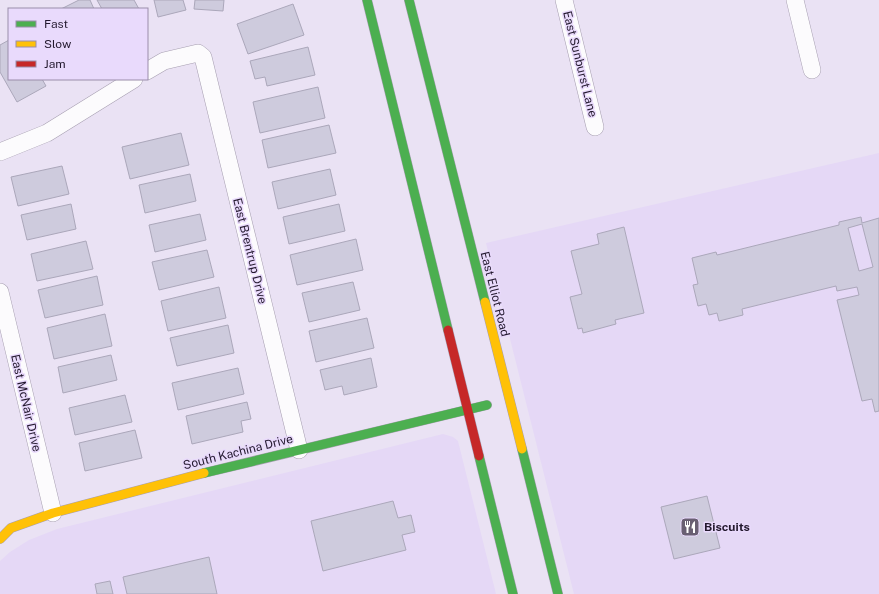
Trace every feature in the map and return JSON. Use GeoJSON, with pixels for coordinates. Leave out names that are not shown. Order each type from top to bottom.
{"type":"FeatureCollection","features":[{"type":"Feature","properties":{"kind":"main road"},"geometry":{"type":"LineString","coordinates":[[367,0],[513,594]]}},
{"type":"Feature","properties":{"kind":"main road","name":"East Elliot Road"},"geometry":{"type":"LineString","coordinates":[[409,0],[558,594]]}},
{"type":"Feature","properties":{"kind":"main road","name":"South Kachina Drive"},"geometry":{"type":"LineString","coordinates":[[0,539],[11,528],[53,513],[165,483],[487,405]]}},
{"type":"Feature","properties":{"kind":"street","name":"East Sunburst Lane"},"geometry":{"type":"LineString","coordinates":[[564,0],[595,127]]}},
{"type":"Feature","properties":{"kind":"street"},"geometry":{"type":"LineString","coordinates":[[795,0],[812,70]]}},
{"type":"Feature","properties":{"kind":"street","name":"East Brentrup Drive"},"geometry":{"type":"LineString","coordinates":[[148,70],[164,61],[198,54],[203,57],[299,450]]}},
{"type":"Feature","properties":{"kind":"street"},"geometry":{"type":"LineString","coordinates":[[0,152],[47,133],[132,80]]}},
{"type":"Feature","properties":{"kind":"street","name":"East McNair Drive"},"geometry":{"type":"LineString","coordinates":[[0,292],[53,513]]}},
{"type":"Feature","properties":{"kind":"shaded area"},"geometry":{"type":"Polygon","coordinates":[[[879,153],[879,594],[574,594],[486,243],[879,153]]]}},
{"type":"Feature","properties":{"kind":"shaded area"},"geometry":{"type":"Polygon","coordinates":[[[443,434],[453,437],[458,441],[496,594],[0,594],[0,561],[10,552],[29,540],[57,529],[443,434]]]}},
{"type":"Feature","properties":{"kind":"building"},"geometry":{"type":"Polygon","coordinates":[[[79,0],[90,0],[94,8],[63,8],[79,0]]]}},
{"type":"Feature","properties":{"kind":"building"},"geometry":{"type":"Polygon","coordinates":[[[97,0],[134,0],[138,8],[101,8],[97,0]]]}},
{"type":"Feature","properties":{"kind":"building"},"geometry":{"type":"Polygon","coordinates":[[[154,0],[183,0],[186,10],[158,17],[154,0]]]}},
{"type":"Feature","properties":{"kind":"building"},"geometry":{"type":"Polygon","coordinates":[[[195,0],[224,0],[223,11],[194,9],[195,0]]]}},
{"type":"Feature","properties":{"kind":"building"},"geometry":{"type":"Polygon","coordinates":[[[293,4],[304,35],[248,54],[237,24],[293,4]]]}},
{"type":"Feature","properties":{"kind":"building"},"geometry":{"type":"Polygon","coordinates":[[[8,41],[8,80],[43,80],[46,86],[17,102],[0,72],[0,45],[8,41]]]}},
{"type":"Feature","properties":{"kind":"building"},"geometry":{"type":"Polygon","coordinates":[[[308,47],[315,75],[267,86],[265,77],[255,79],[250,61],[308,47]]]}},
{"type":"Feature","properties":{"kind":"building"},"geometry":{"type":"Polygon","coordinates":[[[318,87],[325,118],[260,133],[253,102],[318,87]]]}},
{"type":"Feature","properties":{"kind":"building"},"geometry":{"type":"Polygon","coordinates":[[[329,125],[336,153],[268,168],[262,140],[329,125]]]}},
{"type":"Feature","properties":{"kind":"building"},"geometry":{"type":"Polygon","coordinates":[[[181,133],[189,165],[130,179],[122,147],[181,133]]]}},
{"type":"Feature","properties":{"kind":"building"},"geometry":{"type":"Polygon","coordinates":[[[62,166],[69,194],[18,206],[11,177],[62,166]]]}},
{"type":"Feature","properties":{"kind":"building"},"geometry":{"type":"Polygon","coordinates":[[[330,169],[336,195],[278,209],[272,182],[330,169]]]}},
{"type":"Feature","properties":{"kind":"building"},"geometry":{"type":"Polygon","coordinates":[[[190,174],[196,201],[145,213],[139,185],[190,174]]]}},
{"type":"Feature","properties":{"kind":"building"},"geometry":{"type":"Polygon","coordinates":[[[71,204],[76,229],[27,240],[21,215],[71,204]]]}},
{"type":"Feature","properties":{"kind":"building"},"geometry":{"type":"Polygon","coordinates":[[[339,204],[345,231],[289,244],[283,217],[339,204]]]}},
{"type":"Feature","properties":{"kind":"building"},"geometry":{"type":"Polygon","coordinates":[[[200,214],[206,240],[155,252],[149,225],[200,214]]]}},
{"type":"Feature","properties":{"kind":"building"},"geometry":{"type":"Polygon","coordinates":[[[861,217],[862,223],[879,218],[879,411],[875,412],[872,399],[862,401],[837,300],[859,295],[857,287],[837,291],[836,286],[742,309],[743,315],[719,321],[717,313],[709,315],[706,304],[698,306],[693,285],[698,284],[692,258],[716,252],[717,255],[839,225],[839,222],[861,217]],[[862,224],[848,228],[859,271],[873,267],[862,224]]]}},
{"type":"Feature","properties":{"kind":"building"},"geometry":{"type":"Polygon","coordinates":[[[624,227],[644,313],[615,320],[616,324],[583,333],[582,328],[578,329],[570,297],[582,294],[571,251],[599,244],[597,234],[624,227]]]}},
{"type":"Feature","properties":{"kind":"building"},"geometry":{"type":"Polygon","coordinates":[[[356,239],[363,270],[297,285],[290,255],[356,239]]]}},
{"type":"Feature","properties":{"kind":"building"},"geometry":{"type":"Polygon","coordinates":[[[86,241],[93,269],[37,281],[31,254],[86,241]]]}},
{"type":"Feature","properties":{"kind":"building"},"geometry":{"type":"Polygon","coordinates":[[[207,250],[214,277],[159,290],[152,262],[207,250]]]}},
{"type":"Feature","properties":{"kind":"building"},"geometry":{"type":"Polygon","coordinates":[[[97,276],[103,305],[45,318],[38,290],[97,276]]]}},
{"type":"Feature","properties":{"kind":"building"},"geometry":{"type":"Polygon","coordinates":[[[353,282],[360,310],[309,322],[302,293],[353,282]]]}},
{"type":"Feature","properties":{"kind":"building"},"geometry":{"type":"Polygon","coordinates":[[[219,287],[226,318],[168,331],[161,301],[219,287]]]}},
{"type":"Feature","properties":{"kind":"building"},"geometry":{"type":"Polygon","coordinates":[[[105,314],[112,346],[54,359],[47,328],[105,314]]]}},
{"type":"Feature","properties":{"kind":"building"},"geometry":{"type":"Polygon","coordinates":[[[367,318],[374,348],[316,362],[309,331],[367,318]]]}},
{"type":"Feature","properties":{"kind":"building"},"geometry":{"type":"Polygon","coordinates":[[[228,325],[234,353],[177,366],[170,338],[228,325]]]}},
{"type":"Feature","properties":{"kind":"building"},"geometry":{"type":"Polygon","coordinates":[[[111,355],[117,380],[63,393],[58,367],[111,355]]]}},
{"type":"Feature","properties":{"kind":"building"},"geometry":{"type":"Polygon","coordinates":[[[371,358],[377,387],[344,395],[342,386],[325,390],[320,370],[371,358]]]}},
{"type":"Feature","properties":{"kind":"building"},"geometry":{"type":"Polygon","coordinates":[[[238,368],[244,394],[178,410],[172,383],[238,368]]]}},
{"type":"Feature","properties":{"kind":"building"},"geometry":{"type":"Polygon","coordinates":[[[125,395],[132,422],[75,435],[69,408],[125,395]]]}},
{"type":"Feature","properties":{"kind":"building"},"geometry":{"type":"Polygon","coordinates":[[[247,402],[251,419],[241,421],[243,432],[192,444],[186,416],[247,402]]]}},
{"type":"Feature","properties":{"kind":"building"},"geometry":{"type":"Polygon","coordinates":[[[135,430],[142,458],[85,471],[79,443],[135,430]]]}},
{"type":"Feature","properties":{"kind":"building","name":"Biscuits"},"geometry":{"type":"Polygon","coordinates":[[[707,496],[720,548],[674,559],[661,507],[707,496]]]}},
{"type":"Feature","properties":{"kind":"building"},"geometry":{"type":"Polygon","coordinates":[[[393,501],[398,518],[411,515],[415,532],[402,535],[406,550],[323,571],[311,521],[393,501]]]}},
{"type":"Feature","properties":{"kind":"building"},"geometry":{"type":"Polygon","coordinates":[[[209,557],[217,594],[127,594],[123,577],[209,557]]]}},
{"type":"Feature","properties":{"kind":"building"},"geometry":{"type":"Polygon","coordinates":[[[110,581],[113,594],[97,594],[95,584],[110,581]]]}},
{"type":"Feature","properties":{"kind":"traffic: fast"},"geometry":{"type":"LineString","coordinates":[[367,0],[448,330]]}},
{"type":"Feature","properties":{"kind":"traffic: fast"},"geometry":{"type":"LineString","coordinates":[[409,0],[485,302]]}},
{"type":"Feature","properties":{"kind":"traffic: fast"},"geometry":{"type":"LineString","coordinates":[[204,473],[487,405]]}},
{"type":"Feature","properties":{"kind":"traffic: fast"},"geometry":{"type":"LineString","coordinates":[[522,449],[558,594]]}},
{"type":"Feature","properties":{"kind":"traffic: fast"},"geometry":{"type":"LineString","coordinates":[[479,456],[513,594]]}},
{"type":"Feature","properties":{"kind":"traffic: slow"},"geometry":{"type":"LineString","coordinates":[[485,302],[522,449]]}},
{"type":"Feature","properties":{"kind":"traffic: slow"},"geometry":{"type":"LineString","coordinates":[[0,539],[11,528],[53,513],[204,473]]}},
{"type":"Feature","properties":{"kind":"traffic: jam"},"geometry":{"type":"LineString","coordinates":[[448,330],[479,456]]}},
{"type":"Feature","properties":{"kind":"place","name":"Biscuits"},"geometry":{"type":"Point","coordinates":[690,527]}}]}
